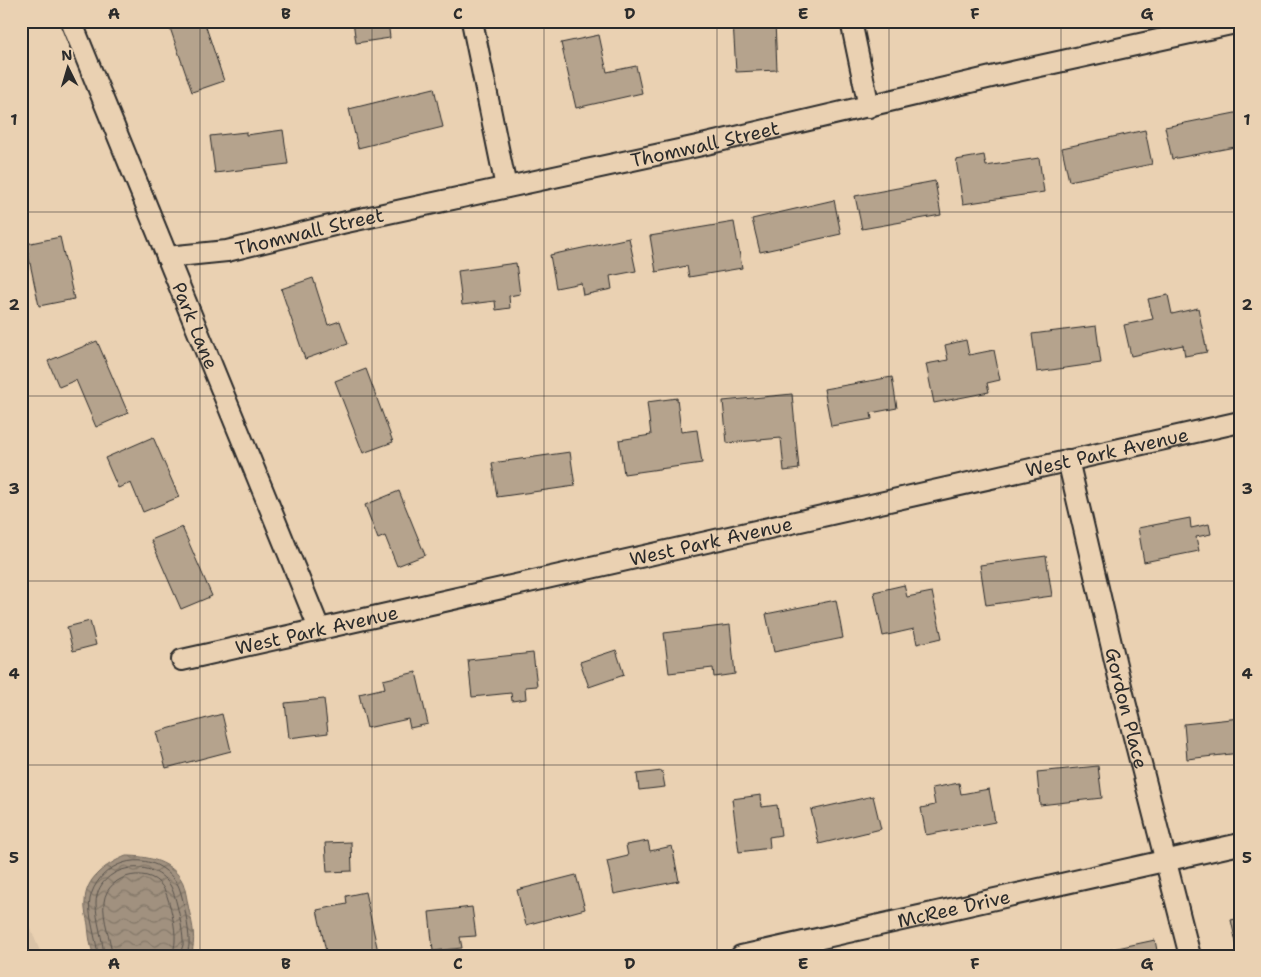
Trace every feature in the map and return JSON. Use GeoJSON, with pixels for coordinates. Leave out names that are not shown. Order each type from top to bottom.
{"type":"FeatureCollection","features":[{"type":"Feature","properties":{"kind":"street","name":"Park Lane"},"geometry":{"type":"LineString","coordinates":[[71,21],[319,628]]}},
{"type":"Feature","properties":{"kind":"street"},"geometry":{"type":"LineString","coordinates":[[472,21],[506,187]]}},
{"type":"Feature","properties":{"kind":"street"},"geometry":{"type":"LineString","coordinates":[[851,21],[869,107]]}},
{"type":"Feature","properties":{"kind":"street","name":"Thomwall Street"},"geometry":{"type":"LineString","coordinates":[[167,257],[227,251],[1240,22]]}},
{"type":"Feature","properties":{"kind":"street","name":"West Park Avenue"},"geometry":{"type":"LineString","coordinates":[[182,660],[1240,422]]}},
{"type":"Feature","properties":{"kind":"street","name":"Gordon Place"},"geometry":{"type":"LineString","coordinates":[[1068,460],[1120,682],[1190,956]]}},
{"type":"Feature","properties":{"kind":"street","name":"McRee Drive"},"geometry":{"type":"LineString","coordinates":[[742,956],[1240,844]]}},
{"type":"Feature","properties":{"kind":"shaded area"},"geometry":{"type":"Polygon","coordinates":[[[21,906],[42,956],[21,956],[21,906]]]}},
{"type":"Feature","properties":{"kind":"water"},"geometry":{"type":"Polygon","coordinates":[[[126,856],[159,861],[173,869],[179,876],[184,886],[193,927],[194,939],[191,956],[94,956],[85,911],[86,893],[98,873],[111,863],[126,856]]]}},
{"type":"Feature","properties":{"kind":"building"},"geometry":{"type":"Polygon","coordinates":[[[204,21],[224,81],[192,92],[168,22],[204,21]]]}},
{"type":"Feature","properties":{"kind":"building"},"geometry":{"type":"Polygon","coordinates":[[[353,21],[388,21],[390,38],[356,43],[353,21]]]}},
{"type":"Feature","properties":{"kind":"building"},"geometry":{"type":"Polygon","coordinates":[[[733,21],[775,21],[777,70],[736,72],[733,21]]]}},
{"type":"Feature","properties":{"kind":"building"},"geometry":{"type":"Polygon","coordinates":[[[599,35],[607,72],[636,66],[642,93],[576,108],[561,43],[599,35]]]}},
{"type":"Feature","properties":{"kind":"building"},"geometry":{"type":"Polygon","coordinates":[[[434,88],[443,127],[358,148],[349,109],[434,88]]]}},
{"type":"Feature","properties":{"kind":"building"},"geometry":{"type":"Polygon","coordinates":[[[1240,112],[1240,146],[1172,159],[1165,127],[1240,112]]]}},
{"type":"Feature","properties":{"kind":"building"},"geometry":{"type":"Polygon","coordinates":[[[283,130],[288,164],[215,173],[210,136],[246,132],[246,135],[283,130]]]}},
{"type":"Feature","properties":{"kind":"building"},"geometry":{"type":"Polygon","coordinates":[[[1145,130],[1152,164],[1069,181],[1062,148],[1145,130]]]}},
{"type":"Feature","properties":{"kind":"building"},"geometry":{"type":"Polygon","coordinates":[[[984,155],[986,166],[1039,158],[1044,192],[963,204],[956,160],[984,155]]]}},
{"type":"Feature","properties":{"kind":"building"},"geometry":{"type":"Polygon","coordinates":[[[935,181],[941,215],[862,229],[855,196],[935,181]]]}},
{"type":"Feature","properties":{"kind":"building"},"geometry":{"type":"Polygon","coordinates":[[[834,200],[841,234],[760,252],[752,219],[834,200]]]}},
{"type":"Feature","properties":{"kind":"building"},"geometry":{"type":"Polygon","coordinates":[[[734,222],[742,268],[689,277],[687,266],[656,272],[650,236],[734,222]]]}},
{"type":"Feature","properties":{"kind":"building"},"geometry":{"type":"Polygon","coordinates":[[[60,237],[74,299],[39,306],[26,244],[60,237]]]}},
{"type":"Feature","properties":{"kind":"building"},"geometry":{"type":"Polygon","coordinates":[[[629,238],[636,271],[610,276],[612,289],[583,295],[581,283],[556,288],[550,255],[629,238]]]}},
{"type":"Feature","properties":{"kind":"building"},"geometry":{"type":"Polygon","coordinates":[[[516,263],[520,294],[509,296],[510,308],[496,310],[495,301],[462,305],[458,271],[516,263]]]}},
{"type":"Feature","properties":{"kind":"building"},"geometry":{"type":"Polygon","coordinates":[[[313,278],[328,325],[340,321],[348,344],[305,359],[281,289],[313,278]]]}},
{"type":"Feature","properties":{"kind":"building"},"geometry":{"type":"Polygon","coordinates":[[[1168,295],[1172,314],[1198,308],[1207,352],[1185,356],[1183,345],[1131,356],[1124,325],[1153,319],[1148,299],[1168,295]]]}},
{"type":"Feature","properties":{"kind":"building"},"geometry":{"type":"Polygon","coordinates":[[[1240,305],[1240,327],[1235,307],[1240,305]]]}},
{"type":"Feature","properties":{"kind":"building"},"geometry":{"type":"Polygon","coordinates":[[[1096,326],[1101,363],[1037,372],[1032,334],[1096,326]]]}},
{"type":"Feature","properties":{"kind":"building"},"geometry":{"type":"Polygon","coordinates":[[[966,340],[969,355],[994,350],[1000,380],[987,383],[989,392],[934,403],[926,364],[948,360],[945,345],[966,340]]]}},
{"type":"Feature","properties":{"kind":"building"},"geometry":{"type":"Polygon","coordinates":[[[97,341],[128,413],[96,427],[76,380],[59,387],[48,361],[97,341]]]}},
{"type":"Feature","properties":{"kind":"building"},"geometry":{"type":"Polygon","coordinates":[[[366,369],[393,442],[363,453],[335,381],[366,369]]]}},
{"type":"Feature","properties":{"kind":"building"},"geometry":{"type":"Polygon","coordinates":[[[892,377],[897,408],[871,413],[872,419],[831,426],[824,389],[892,377]]]}},
{"type":"Feature","properties":{"kind":"building"},"geometry":{"type":"Polygon","coordinates":[[[792,394],[799,469],[784,471],[781,438],[727,443],[723,401],[792,394]]]}},
{"type":"Feature","properties":{"kind":"building"},"geometry":{"type":"Polygon","coordinates":[[[677,398],[681,432],[697,430],[702,463],[624,474],[619,440],[651,435],[647,402],[677,398]]]}},
{"type":"Feature","properties":{"kind":"building"},"geometry":{"type":"Polygon","coordinates":[[[153,437],[179,497],[143,512],[131,483],[118,488],[105,458],[153,437]]]}},
{"type":"Feature","properties":{"kind":"building"},"geometry":{"type":"Polygon","coordinates":[[[570,452],[575,486],[497,497],[492,463],[570,452]]]}},
{"type":"Feature","properties":{"kind":"building"},"geometry":{"type":"Polygon","coordinates":[[[399,491],[425,555],[397,566],[385,536],[378,539],[365,505],[399,491]]]}},
{"type":"Feature","properties":{"kind":"building"},"geometry":{"type":"Polygon","coordinates":[[[1190,518],[1191,528],[1209,524],[1211,534],[1196,537],[1199,551],[1144,562],[1138,528],[1190,518]]]}},
{"type":"Feature","properties":{"kind":"building"},"geometry":{"type":"Polygon","coordinates":[[[182,527],[212,596],[181,609],[151,540],[182,527]]]}},
{"type":"Feature","properties":{"kind":"building"},"geometry":{"type":"Polygon","coordinates":[[[1046,556],[1052,596],[986,605],[980,565],[1046,556]]]}},
{"type":"Feature","properties":{"kind":"building"},"geometry":{"type":"Polygon","coordinates":[[[904,585],[907,597],[932,592],[942,638],[917,644],[914,629],[883,636],[874,592],[904,585]]]}},
{"type":"Feature","properties":{"kind":"building"},"geometry":{"type":"Polygon","coordinates":[[[836,600],[843,638],[774,652],[766,614],[836,600]]]}},
{"type":"Feature","properties":{"kind":"building"},"geometry":{"type":"Polygon","coordinates":[[[90,621],[96,645],[73,651],[67,627],[90,621]]]}},
{"type":"Feature","properties":{"kind":"building"},"geometry":{"type":"Polygon","coordinates":[[[730,625],[735,674],[714,677],[713,668],[669,673],[664,633],[730,625]]]}},
{"type":"Feature","properties":{"kind":"building"},"geometry":{"type":"Polygon","coordinates":[[[616,650],[624,675],[589,687],[580,662],[616,650]]]}},
{"type":"Feature","properties":{"kind":"building"},"geometry":{"type":"Polygon","coordinates":[[[533,653],[537,686],[525,687],[526,699],[512,701],[511,693],[472,697],[468,660],[533,653]]]}},
{"type":"Feature","properties":{"kind":"building"},"geometry":{"type":"Polygon","coordinates":[[[416,672],[428,724],[410,728],[408,719],[367,728],[359,694],[385,688],[383,680],[416,672]]]}},
{"type":"Feature","properties":{"kind":"building"},"geometry":{"type":"Polygon","coordinates":[[[324,699],[328,733],[289,738],[285,703],[324,699]]]}},
{"type":"Feature","properties":{"kind":"building"},"geometry":{"type":"Polygon","coordinates":[[[222,714],[231,751],[166,768],[156,732],[222,714]]]}},
{"type":"Feature","properties":{"kind":"building"},"geometry":{"type":"Polygon","coordinates":[[[1240,718],[1240,753],[1187,759],[1184,724],[1240,718]]]}},
{"type":"Feature","properties":{"kind":"building"},"geometry":{"type":"Polygon","coordinates":[[[1098,766],[1102,798],[1040,805],[1037,772],[1098,766]]]}},
{"type":"Feature","properties":{"kind":"building"},"geometry":{"type":"Polygon","coordinates":[[[662,771],[665,787],[639,790],[637,774],[662,771]]]}},
{"type":"Feature","properties":{"kind":"building"},"geometry":{"type":"Polygon","coordinates":[[[959,783],[961,794],[989,789],[995,822],[926,835],[921,808],[935,805],[932,788],[959,783]]]}},
{"type":"Feature","properties":{"kind":"building"},"geometry":{"type":"Polygon","coordinates":[[[761,795],[762,807],[777,805],[781,835],[769,837],[770,848],[739,852],[732,799],[761,795]]]}},
{"type":"Feature","properties":{"kind":"building"},"geometry":{"type":"Polygon","coordinates":[[[873,796],[881,829],[819,844],[811,810],[873,796]]]}},
{"type":"Feature","properties":{"kind":"building"},"geometry":{"type":"Polygon","coordinates":[[[648,841],[650,851],[672,846],[679,881],[614,894],[607,861],[628,856],[626,845],[648,841]]]}},
{"type":"Feature","properties":{"kind":"building"},"geometry":{"type":"Polygon","coordinates":[[[351,842],[352,871],[327,872],[325,843],[351,842]]]}},
{"type":"Feature","properties":{"kind":"building"},"geometry":{"type":"Polygon","coordinates":[[[576,875],[585,909],[526,925],[517,890],[576,875]]]}},
{"type":"Feature","properties":{"kind":"building"},"geometry":{"type":"Polygon","coordinates":[[[365,892],[379,956],[327,956],[317,910],[347,904],[346,896],[365,892]]]}},
{"type":"Feature","properties":{"kind":"building"},"geometry":{"type":"Polygon","coordinates":[[[472,907],[476,936],[460,937],[462,948],[433,951],[429,912],[472,907]]]}},
{"type":"Feature","properties":{"kind":"building"},"geometry":{"type":"Polygon","coordinates":[[[1240,918],[1240,956],[1239,956],[1231,920],[1240,918]]]}},
{"type":"Feature","properties":{"kind":"building"},"geometry":{"type":"Polygon","coordinates":[[[1155,940],[1158,956],[1095,956],[1094,953],[1155,940]]]}}]}
